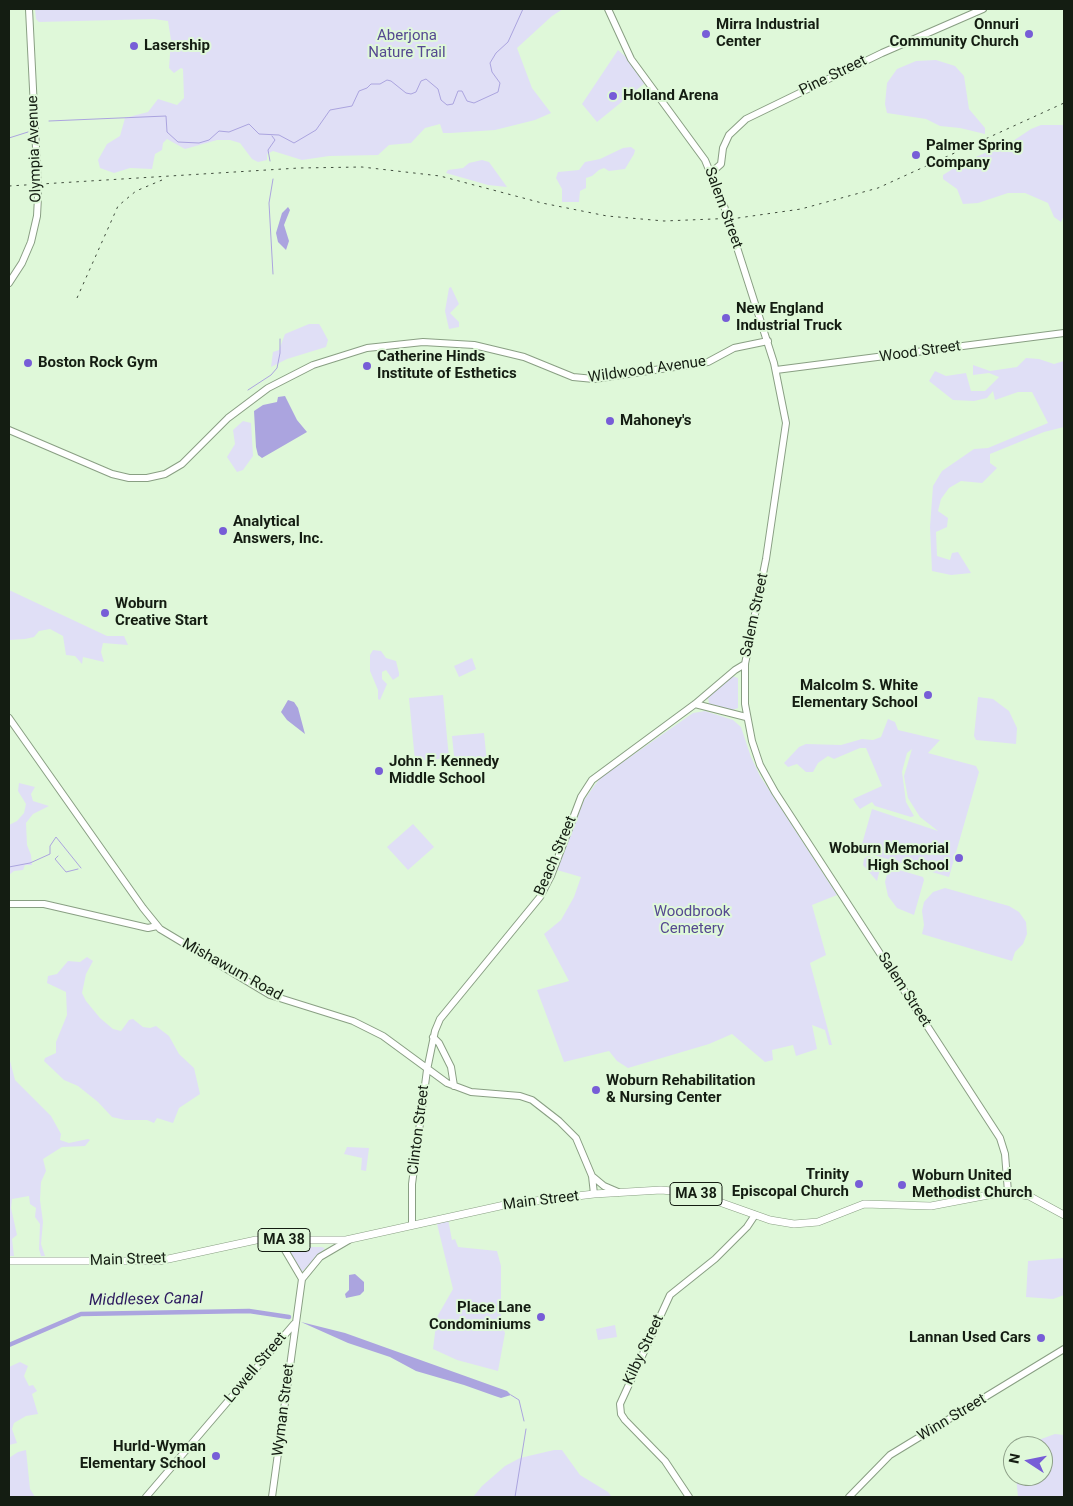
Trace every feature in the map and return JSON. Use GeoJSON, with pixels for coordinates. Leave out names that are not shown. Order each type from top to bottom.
{"type":"FeatureCollection","features":[{"type":"Feature","properties":{"kind":"main road","name":"Main Street"},"geometry":{"type":"LineString","coordinates":[[9,1261],[154,1261],[245,1242],[352,1239],[509,1204],[622,1192],[670,1190],[687,1192],[782,1223],[803,1225],[821,1221],[864,1204],[934,1206],[1008,1192],[1034,1198],[1064,1215]]}},
{"type":"Feature","properties":{"kind":"street","name":"Olympia Avenue"},"geometry":{"type":"LineString","coordinates":[[9,282],[22,263],[31,242],[36,222],[38,197],[29,9]]}},
{"type":"Feature","properties":{"kind":"street","name":"Salem Street"},"geometry":{"type":"LineString","coordinates":[[608,9],[631,59],[697,148],[712,172],[768,341],[785,411],[785,438],[766,559],[745,664],[746,717],[755,752],[770,782],[1000,1138],[1005,1154],[1008,1192]]}},
{"type":"Feature","properties":{"kind":"street","name":"Pine Street"},"geometry":{"type":"LineString","coordinates":[[712,172],[721,164],[723,148],[729,135],[746,119],[852,67],[983,9]]}},
{"type":"Feature","properties":{"kind":"street","name":"Wood Street"},"geometry":{"type":"LineString","coordinates":[[776,370],[1064,333]]}},
{"type":"Feature","properties":{"kind":"street","name":"Wildwood Avenue"},"geometry":{"type":"LineString","coordinates":[[9,430],[112,474],[144,479],[165,474],[182,464],[228,418],[268,388],[313,365],[361,350],[414,342],[469,344],[524,357],[576,378],[594,379],[711,361],[732,349],[768,341]]}},
{"type":"Feature","properties":{"kind":"street","name":"Beach Street"},"geometry":{"type":"LineString","coordinates":[[433,1037],[442,1015],[540,897],[551,876],[581,797],[592,780],[695,704],[733,671],[745,664]]}},
{"type":"Feature","properties":{"kind":"street"},"geometry":{"type":"LineString","coordinates":[[695,704],[746,717]]}},
{"type":"Feature","properties":{"kind":"street","name":"Mishawum Road"},"geometry":{"type":"LineString","coordinates":[[9,718],[157,926],[270,995],[352,1021],[383,1036],[407,1052],[427,1070],[454,1086],[471,1092],[521,1096],[535,1102],[574,1135],[592,1176],[596,1194]]}},
{"type":"Feature","properties":{"kind":"street"},"geometry":{"type":"LineString","coordinates":[[9,904],[44,904],[148,928],[157,926]]}},
{"type":"Feature","properties":{"kind":"street"},"geometry":{"type":"LineString","coordinates":[[433,1037],[439,1043],[450,1067],[454,1086]]}},
{"type":"Feature","properties":{"kind":"street","name":"Clinton Street"},"geometry":{"type":"LineString","coordinates":[[412,1225],[412,1184],[433,1037]]}},
{"type":"Feature","properties":{"kind":"street","name":"Mishawum Road"},"geometry":{"type":"LineString","coordinates":[[592,1176],[608,1189],[622,1192]]}},
{"type":"Feature","properties":{"kind":"street"},"geometry":{"type":"LineString","coordinates":[[596,1194],[598,1182]]}},
{"type":"Feature","properties":{"kind":"street","name":"Kilby Street"},"geometry":{"type":"LineString","coordinates":[[689,1497],[665,1461],[622,1417],[621,1401],[670,1296],[722,1252],[747,1227],[755,1215]]}},
{"type":"Feature","properties":{"kind":"street","name":"Lowell Street"},"geometry":{"type":"LineString","coordinates":[[146,1497],[294,1323],[302,1279],[320,1257],[352,1239]]}},
{"type":"Feature","properties":{"kind":"street"},"geometry":{"type":"LineString","coordinates":[[277,1240],[282,1245],[302,1279]]}},
{"type":"Feature","properties":{"kind":"street","name":"Wyman Street"},"geometry":{"type":"LineString","coordinates":[[272,1497],[294,1323]]}},
{"type":"Feature","properties":{"kind":"street"},"geometry":{"type":"LineString","coordinates":[[282,1337],[293,1340]]}},
{"type":"Feature","properties":{"kind":"street","name":"Winn Street"},"geometry":{"type":"LineString","coordinates":[[849,1497],[890,1455],[1064,1349]]}},
{"type":"Feature","properties":{"kind":"green space","name":"Aberjona Nature Trail"},"geometry":{"type":"Polygon","coordinates":[[[35,9],[563,9],[552,16],[517,48],[532,88],[551,113],[535,120],[495,130],[451,133],[443,133],[440,124],[425,128],[411,143],[389,145],[378,155],[329,156],[302,160],[273,151],[267,154],[267,160],[258,162],[252,159],[240,143],[230,140],[217,140],[185,149],[167,139],[163,143],[162,150],[155,154],[152,169],[130,168],[114,173],[100,168],[98,160],[107,144],[120,136],[125,118],[148,112],[158,99],[177,105],[184,98],[183,69],[181,68],[174,73],[169,68],[171,40],[168,21],[154,19],[39,22],[36,19],[35,9]]]}},
{"type":"Feature","properties":{"kind":"green space"},"geometry":{"type":"Polygon","coordinates":[[[618,50],[627,58],[645,83],[597,122],[582,104],[618,50]]]}},
{"type":"Feature","properties":{"kind":"green space"},"geometry":{"type":"Polygon","coordinates":[[[936,60],[955,66],[964,76],[969,109],[985,128],[985,134],[960,128],[940,126],[926,119],[887,113],[885,104],[887,83],[897,69],[916,61],[936,60]]]}},
{"type":"Feature","properties":{"kind":"green space"},"geometry":{"type":"Polygon","coordinates":[[[1041,125],[1064,125],[1064,215],[1061,222],[1054,217],[1048,203],[1025,193],[1008,193],[978,203],[963,204],[957,189],[943,179],[943,175],[964,162],[1013,141],[1041,125]]]}},
{"type":"Feature","properties":{"kind":"green space"},"geometry":{"type":"Polygon","coordinates":[[[631,147],[635,150],[634,154],[625,169],[609,171],[604,168],[599,170],[586,178],[586,188],[580,191],[579,202],[562,202],[562,189],[556,178],[558,172],[579,170],[585,162],[600,159],[623,148],[631,147]]]}},
{"type":"Feature","properties":{"kind":"green space"},"geometry":{"type":"Polygon","coordinates":[[[482,160],[489,162],[507,187],[488,185],[446,173],[448,170],[463,168],[469,163],[482,160]]]}},
{"type":"Feature","properties":{"kind":"green space"},"geometry":{"type":"Polygon","coordinates":[[[451,287],[459,304],[450,313],[459,322],[459,327],[449,329],[445,311],[449,288],[451,287]]]}},
{"type":"Feature","properties":{"kind":"green space"},"geometry":{"type":"Polygon","coordinates":[[[309,324],[319,324],[328,340],[326,347],[287,359],[271,367],[273,352],[279,350],[285,334],[309,324]]]}},
{"type":"Feature","properties":{"kind":"green space"},"geometry":{"type":"Polygon","coordinates":[[[1026,358],[1039,359],[1054,364],[1064,361],[1064,427],[1044,432],[990,454],[990,463],[997,468],[982,483],[961,481],[949,488],[941,499],[938,511],[948,518],[947,527],[936,532],[937,556],[950,560],[952,553],[958,552],[971,573],[951,575],[932,571],[930,527],[933,486],[942,471],[974,449],[988,448],[1048,423],[1032,392],[1018,392],[995,400],[993,391],[987,398],[974,401],[953,400],[929,381],[935,371],[946,376],[966,373],[971,391],[985,391],[999,377],[989,373],[973,375],[973,365],[990,371],[1017,367],[1026,358]]]}},
{"type":"Feature","properties":{"kind":"green space"},"geometry":{"type":"Polygon","coordinates":[[[243,421],[251,423],[253,456],[243,470],[237,472],[227,457],[235,444],[233,430],[243,421]]]}},
{"type":"Feature","properties":{"kind":"green space"},"geometry":{"type":"Polygon","coordinates":[[[9,590],[107,636],[124,636],[128,645],[103,643],[101,652],[104,662],[83,657],[82,664],[75,656],[66,655],[63,636],[50,629],[39,631],[34,637],[9,640],[9,590]]]}},
{"type":"Feature","properties":{"kind":"green space"},"geometry":{"type":"Polygon","coordinates":[[[373,650],[381,651],[386,658],[396,661],[399,673],[399,676],[393,680],[386,670],[382,672],[382,679],[387,684],[380,700],[378,699],[378,690],[370,671],[370,655],[373,650]]]}},
{"type":"Feature","properties":{"kind":"green space"},"geometry":{"type":"Polygon","coordinates":[[[472,658],[476,669],[459,677],[454,666],[472,658]]]}},
{"type":"Feature","properties":{"kind":"green space"},"geometry":{"type":"Polygon","coordinates":[[[732,676],[738,678],[738,708],[730,711],[709,704],[708,698],[732,676]]]}},
{"type":"Feature","properties":{"kind":"green space"},"geometry":{"type":"Polygon","coordinates":[[[443,695],[449,758],[415,761],[409,698],[443,695]]]}},
{"type":"Feature","properties":{"kind":"green space"},"geometry":{"type":"Polygon","coordinates":[[[978,697],[993,699],[1009,711],[1017,728],[1016,744],[976,740],[974,736],[978,697]]]}},
{"type":"Feature","properties":{"kind":"green space","name":"Woodbrook Cemetery"},"geometry":{"type":"Polygon","coordinates":[[[705,711],[733,720],[741,727],[751,757],[760,776],[837,895],[812,905],[826,955],[810,963],[832,1045],[829,1045],[825,1030],[812,1025],[817,1049],[796,1056],[793,1045],[772,1050],[773,1060],[765,1062],[732,1034],[709,1044],[628,1068],[617,1061],[609,1051],[564,1062],[537,990],[569,981],[544,934],[561,920],[574,897],[581,877],[557,870],[584,800],[600,778],[693,713],[705,711]]]}},
{"type":"Feature","properties":{"kind":"green space"},"geometry":{"type":"Polygon","coordinates":[[[888,719],[895,722],[898,730],[940,740],[928,753],[976,766],[979,772],[949,877],[860,851],[872,809],[938,831],[920,817],[908,798],[904,776],[912,749],[907,753],[902,772],[906,802],[914,816],[911,817],[875,806],[872,802],[860,809],[856,804],[853,799],[882,786],[866,748],[860,748],[834,759],[828,756],[818,763],[813,772],[806,772],[797,764],[788,767],[784,763],[799,747],[806,744],[841,745],[862,739],[873,740],[881,737],[888,719]]]}},
{"type":"Feature","properties":{"kind":"green space"},"geometry":{"type":"Polygon","coordinates":[[[484,733],[487,763],[455,766],[452,736],[484,733]]]}},
{"type":"Feature","properties":{"kind":"green space"},"geometry":{"type":"Polygon","coordinates":[[[19,783],[35,787],[31,794],[33,801],[49,806],[33,814],[26,823],[27,845],[32,865],[25,865],[23,870],[14,871],[9,875],[9,825],[17,821],[24,813],[26,804],[18,791],[19,783]]]}},
{"type":"Feature","properties":{"kind":"green space"},"geometry":{"type":"Polygon","coordinates":[[[413,824],[434,847],[408,870],[387,847],[413,824]]]}},
{"type":"Feature","properties":{"kind":"green space"},"geometry":{"type":"Polygon","coordinates":[[[868,856],[882,860],[877,881],[863,865],[864,859],[868,856]]]}},
{"type":"Feature","properties":{"kind":"green space"},"geometry":{"type":"Polygon","coordinates":[[[889,867],[923,877],[924,880],[914,915],[897,908],[888,896],[885,882],[889,867]]]}},
{"type":"Feature","properties":{"kind":"green space"},"geometry":{"type":"Polygon","coordinates":[[[945,888],[1009,906],[1019,912],[1026,922],[1027,934],[1023,944],[1015,952],[1012,961],[922,934],[924,902],[933,892],[945,888]]]}},
{"type":"Feature","properties":{"kind":"green space"},"geometry":{"type":"Polygon","coordinates":[[[87,957],[93,961],[86,974],[82,993],[100,1018],[113,1029],[121,1031],[129,1020],[133,1019],[143,1027],[150,1028],[156,1026],[169,1036],[179,1054],[194,1068],[200,1094],[179,1108],[173,1123],[157,1118],[154,1123],[147,1120],[125,1120],[112,1117],[98,1102],[78,1086],[64,1080],[44,1061],[45,1058],[56,1053],[56,1042],[67,1015],[66,992],[47,983],[48,976],[57,974],[68,961],[80,962],[87,957]]]}},
{"type":"Feature","properties":{"kind":"green space"},"geometry":{"type":"Polygon","coordinates":[[[9,1057],[15,1080],[51,1116],[61,1134],[60,1140],[69,1143],[90,1140],[85,1146],[62,1147],[43,1159],[46,1171],[41,1182],[40,1200],[43,1222],[41,1244],[45,1256],[41,1256],[39,1249],[40,1224],[35,1217],[36,1208],[30,1204],[29,1196],[12,1199],[11,1208],[17,1235],[12,1239],[14,1256],[9,1256],[9,1057]]]}},
{"type":"Feature","properties":{"kind":"green space"},"geometry":{"type":"Polygon","coordinates":[[[347,1147],[369,1148],[366,1171],[361,1170],[362,1158],[344,1154],[347,1147]]]}},
{"type":"Feature","properties":{"kind":"green space"},"geometry":{"type":"Polygon","coordinates":[[[448,1219],[452,1240],[455,1239],[458,1247],[497,1251],[501,1266],[501,1324],[505,1333],[498,1371],[457,1360],[433,1349],[437,1317],[453,1289],[437,1224],[448,1219]]]}},
{"type":"Feature","properties":{"kind":"green space"},"geometry":{"type":"Polygon","coordinates":[[[290,1247],[325,1248],[300,1274],[288,1253],[290,1247]]]}},
{"type":"Feature","properties":{"kind":"green space"},"geometry":{"type":"Polygon","coordinates":[[[1064,1258],[1064,1295],[1053,1299],[1026,1297],[1028,1261],[1064,1258]]]}},
{"type":"Feature","properties":{"kind":"green space"},"geometry":{"type":"Polygon","coordinates":[[[615,1325],[617,1337],[598,1340],[596,1329],[615,1325]]]}},
{"type":"Feature","properties":{"kind":"green space"},"geometry":{"type":"Polygon","coordinates":[[[20,1362],[28,1366],[24,1376],[29,1386],[33,1385],[37,1391],[32,1394],[38,1414],[26,1416],[14,1423],[12,1429],[17,1443],[9,1445],[9,1367],[20,1362]]]}},
{"type":"Feature","properties":{"kind":"green space"},"geometry":{"type":"Polygon","coordinates":[[[1055,1434],[1064,1435],[1064,1497],[1018,1497],[1017,1486],[1053,1486],[1053,1436],[1050,1436],[1055,1434]]]}},
{"type":"Feature","properties":{"kind":"green space"},"geometry":{"type":"Polygon","coordinates":[[[26,1450],[30,1489],[35,1497],[9,1497],[9,1458],[18,1452],[26,1450]]]}},
{"type":"Feature","properties":{"kind":"green space"},"geometry":{"type":"Polygon","coordinates":[[[562,1450],[580,1475],[608,1492],[612,1497],[473,1497],[482,1486],[505,1466],[520,1458],[562,1450]]]}},
{"type":"Feature","properties":{"kind":"shaded area"},"geometry":{"type":"Polygon","coordinates":[[[288,207],[290,210],[284,225],[289,241],[286,250],[278,242],[276,233],[282,213],[288,207]]]}},
{"type":"Feature","properties":{"kind":"shaded area"},"geometry":{"type":"Polygon","coordinates":[[[285,396],[297,420],[307,432],[262,458],[258,455],[256,447],[254,411],[263,405],[277,402],[278,397],[285,396]]]}},
{"type":"Feature","properties":{"kind":"shaded area"},"geometry":{"type":"Polygon","coordinates":[[[288,700],[294,702],[298,708],[305,734],[287,720],[281,712],[288,700]]]}},
{"type":"Feature","properties":{"kind":"shaded area"},"geometry":{"type":"Polygon","coordinates":[[[355,1274],[364,1282],[364,1291],[360,1295],[346,1298],[345,1294],[349,1290],[349,1275],[355,1274]]]}},
{"type":"Feature","properties":{"kind":"shaded area"},"geometry":{"type":"Polygon","coordinates":[[[301,1322],[345,1333],[507,1391],[511,1395],[501,1398],[416,1371],[390,1357],[348,1343],[301,1322]]]}},
{"type":"Feature","properties":{"kind":"waterway"},"geometry":{"type":"LineString","coordinates":[[49,121],[166,116],[167,132],[178,142],[199,143],[209,140],[219,131],[229,132],[249,124],[259,134],[279,135],[294,143],[316,130],[330,110],[352,106],[359,91],[371,84],[380,84],[387,80],[406,93],[411,94],[416,92],[421,81],[426,79],[438,89],[441,100],[447,105],[453,104],[458,91],[462,91],[467,101],[474,103],[498,92],[500,83],[492,72],[490,63],[496,53],[508,42],[523,9]]}},
{"type":"Feature","properties":{"kind":"waterway"},"geometry":{"type":"LineString","coordinates":[[9,138],[28,132]]}},
{"type":"Feature","properties":{"kind":"waterway"},"geometry":{"type":"LineString","coordinates":[[270,161],[268,150],[275,140],[272,136]]}},
{"type":"Feature","properties":{"kind":"waterway"},"geometry":{"type":"LineString","coordinates":[[273,179],[269,203],[273,274]]}},
{"type":"Feature","properties":{"kind":"waterway"},"geometry":{"type":"LineString","coordinates":[[248,390],[271,375],[277,368],[280,339]]}},
{"type":"Feature","properties":{"kind":"waterway"},"geometry":{"type":"LineString","coordinates":[[9,867],[30,863],[50,854],[50,846],[56,837],[81,868]]}},
{"type":"Feature","properties":{"kind":"waterway"},"geometry":{"type":"LineString","coordinates":[[58,856],[55,859],[66,872],[78,869]]}},
{"type":"Feature","properties":{"kind":"waterway","name":"Middlesex Canal"},"geometry":{"type":"LineString","coordinates":[[9,1345],[81,1314],[249,1311],[289,1317]]}},
{"type":"Feature","properties":{"kind":"waterway"},"geometry":{"type":"LineString","coordinates":[[511,1395],[519,1400],[524,1421]]}},
{"type":"Feature","properties":{"kind":"waterway"},"geometry":{"type":"LineString","coordinates":[[515,1497],[526,1429]]}},
{"type":"Feature","properties":{"kind":"railway"},"geometry":{"type":"LineString","coordinates":[[9,186],[299,168],[362,167],[440,176],[542,203],[607,216],[664,221],[738,218],[801,209],[878,188],[1064,103]]}},
{"type":"Feature","properties":{"kind":"railway"},"geometry":{"type":"LineString","coordinates":[[77,298],[118,206],[136,191],[162,180]]}},
{"type":"Feature","properties":{"kind":"place","name":"Mirra Industrial Center"},"geometry":{"type":"Point","coordinates":[706,34]}},
{"type":"Feature","properties":{"kind":"place","name":"Onnuri Community Church"},"geometry":{"type":"Point","coordinates":[1029,34]}},
{"type":"Feature","properties":{"kind":"place","name":"Lasership"},"geometry":{"type":"Point","coordinates":[134,46]}},
{"type":"Feature","properties":{"kind":"place","name":"Holland Arena"},"geometry":{"type":"Point","coordinates":[613,96]}},
{"type":"Feature","properties":{"kind":"place","name":"Palmer Spring Company"},"geometry":{"type":"Point","coordinates":[916,155]}},
{"type":"Feature","properties":{"kind":"place","name":"New England Industrial Truck"},"geometry":{"type":"Point","coordinates":[726,318]}},
{"type":"Feature","properties":{"kind":"place","name":"Boston Rock Gym"},"geometry":{"type":"Point","coordinates":[28,363]}},
{"type":"Feature","properties":{"kind":"place","name":"Catherine Hinds Institute of Esthetics"},"geometry":{"type":"Point","coordinates":[367,366]}},
{"type":"Feature","properties":{"kind":"place","name":"Mahoney's"},"geometry":{"type":"Point","coordinates":[610,421]}},
{"type":"Feature","properties":{"kind":"place","name":"Analytical Answers, Inc."},"geometry":{"type":"Point","coordinates":[223,531]}},
{"type":"Feature","properties":{"kind":"place","name":"Woburn Creative Start"},"geometry":{"type":"Point","coordinates":[105,613]}},
{"type":"Feature","properties":{"kind":"place","name":"Malcolm S. White Elementary School"},"geometry":{"type":"Point","coordinates":[928,695]}},
{"type":"Feature","properties":{"kind":"place","name":"John F. Kennedy Middle School"},"geometry":{"type":"Point","coordinates":[379,771]}},
{"type":"Feature","properties":{"kind":"place","name":"Woburn Memorial High School"},"geometry":{"type":"Point","coordinates":[959,858]}},
{"type":"Feature","properties":{"kind":"place","name":"Woburn Rehabilitation & Nursing Center"},"geometry":{"type":"Point","coordinates":[596,1090]}},
{"type":"Feature","properties":{"kind":"place","name":"Trinity Episcopal Church"},"geometry":{"type":"Point","coordinates":[859,1184]}},
{"type":"Feature","properties":{"kind":"place","name":"Woburn United Methodist Church"},"geometry":{"type":"Point","coordinates":[902,1185]}},
{"type":"Feature","properties":{"kind":"place","name":"Place Lane Condominiums"},"geometry":{"type":"Point","coordinates":[541,1317]}},
{"type":"Feature","properties":{"kind":"place","name":"Lannan Used Cars"},"geometry":{"type":"Point","coordinates":[1041,1338]}},
{"type":"Feature","properties":{"kind":"place","name":"Hurld-Wyman Elementary School"},"geometry":{"type":"Point","coordinates":[216,1456]}}]}
